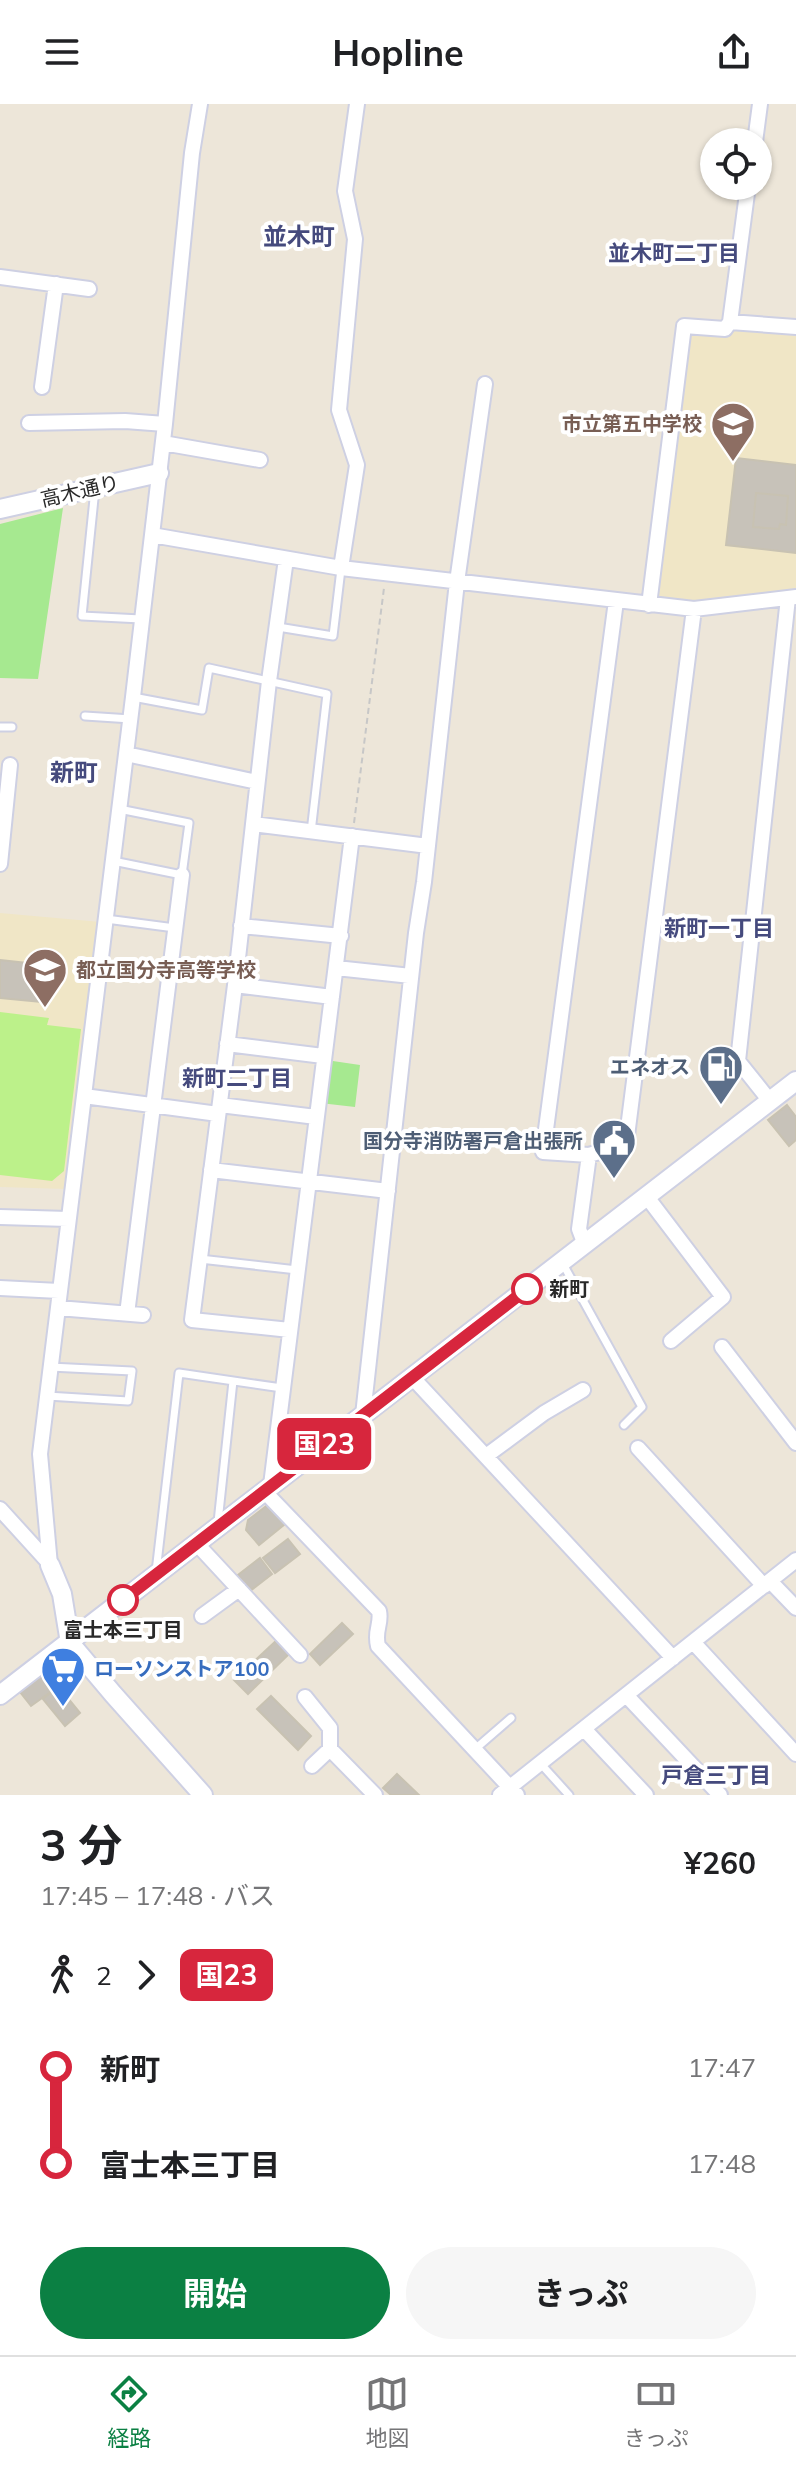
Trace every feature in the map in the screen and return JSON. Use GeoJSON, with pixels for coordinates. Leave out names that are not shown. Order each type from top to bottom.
{"type":"FeatureCollection","features":[{"type":"Feature","properties":{"kind":"street"},"geometry":{"type":"LineString","coordinates":[[196,1793],[70,1643],[62,1594],[50,1565],[41,1473],[50,1367],[131,719],[192,153],[200,104]]}},
{"type":"Feature","properties":{"kind":"street"},"geometry":{"type":"LineString","coordinates":[[341,568],[357,465],[339,410],[355,239],[345,191],[357,104]]}},
{"type":"Feature","properties":{"kind":"street"},"geometry":{"type":"LineString","coordinates":[[757,128],[760,104]]}},
{"type":"Feature","properties":{"kind":"street"},"geometry":{"type":"LineString","coordinates":[[649,605],[684,326],[725,329],[730,322],[746,200]]}},
{"type":"Feature","properties":{"kind":"street"},"geometry":{"type":"LineString","coordinates":[[0,277],[89,289]]}},
{"type":"Feature","properties":{"kind":"street"},"geometry":{"type":"LineString","coordinates":[[42,387],[56,284]]}},
{"type":"Feature","properties":{"kind":"street"},"geometry":{"type":"LineString","coordinates":[[730,322],[796,327]]}},
{"type":"Feature","properties":{"kind":"street"},"geometry":{"type":"LineString","coordinates":[[363,1415],[457,582],[485,384]]}},
{"type":"Feature","properties":{"kind":"street"},"geometry":{"type":"LineString","coordinates":[[29,423],[125,421],[165,424]]}},
{"type":"Feature","properties":{"kind":"street"},"geometry":{"type":"LineString","coordinates":[[163,443],[260,460]]}},
{"type":"Feature","properties":{"kind":"street","name":"高木通り"},"geometry":{"type":"LineString","coordinates":[[0,509],[159,473]]}},
{"type":"Feature","properties":{"kind":"street"},"geometry":{"type":"LineString","coordinates":[[152,535],[341,568],[649,605],[694,609],[792,598],[738,1061],[770,1101]]}},
{"type":"Feature","properties":{"kind":"street"},"geometry":{"type":"LineString","coordinates":[[286,559],[275,627],[235,985],[192,1320],[290,1330]]}},
{"type":"Feature","properties":{"kind":"street"},"geometry":{"type":"LineString","coordinates":[[616,601],[543,1152],[589,1155],[626,1144],[694,609]]}},
{"type":"Feature","properties":{"kind":"street"},"geometry":{"type":"LineString","coordinates":[[126,754],[257,782]]}},
{"type":"Feature","properties":{"kind":"street"},"geometry":{"type":"LineString","coordinates":[[0,864],[10,765]]}},
{"type":"Feature","properties":{"kind":"street"},"geometry":{"type":"LineString","coordinates":[[253,824],[428,846]]}},
{"type":"Feature","properties":{"kind":"street"},"geometry":{"type":"LineString","coordinates":[[268,1488],[352,836]]}},
{"type":"Feature","properties":{"kind":"street"},"geometry":{"type":"LineString","coordinates":[[127,1314],[182,875]]}},
{"type":"Feature","properties":{"kind":"street"},"geometry":{"type":"LineString","coordinates":[[241,926],[341,936]]}},
{"type":"Feature","properties":{"kind":"street"},"geometry":{"type":"LineString","coordinates":[[336,968],[411,976]]}},
{"type":"Feature","properties":{"kind":"street"},"geometry":{"type":"LineString","coordinates":[[235,985],[332,997]]}},
{"type":"Feature","properties":{"kind":"street"},"geometry":{"type":"LineString","coordinates":[[227,1044],[323,1056]]}},
{"type":"Feature","properties":{"kind":"street"},"geometry":{"type":"LineString","coordinates":[[0,1695],[796,1081]]}},
{"type":"Feature","properties":{"kind":"street"},"geometry":{"type":"LineString","coordinates":[[84,1096],[152,1105],[316,1117]]}},
{"type":"Feature","properties":{"kind":"street"},"geometry":{"type":"LineString","coordinates":[[585,1245],[579,1229],[589,1155]]}},
{"type":"Feature","properties":{"kind":"street"},"geometry":{"type":"LineString","coordinates":[[211,1170],[388,1191]]}},
{"type":"Feature","properties":{"kind":"street"},"geometry":{"type":"LineString","coordinates":[[647,1197],[723,1297],[671,1341]]}},
{"type":"Feature","properties":{"kind":"street"},"geometry":{"type":"LineString","coordinates":[[0,1217],[68,1219]]}},
{"type":"Feature","properties":{"kind":"street"},"geometry":{"type":"LineString","coordinates":[[0,1288],[59,1291]]}},
{"type":"Feature","properties":{"kind":"street"},"geometry":{"type":"LineString","coordinates":[[58,1308],[143,1315]]}},
{"type":"Feature","properties":{"kind":"street"},"geometry":{"type":"LineString","coordinates":[[722,1347],[796,1443]]}},
{"type":"Feature","properties":{"kind":"street"},"geometry":{"type":"LineString","coordinates":[[412,1377],[673,1658]]}},
{"type":"Feature","properties":{"kind":"street"},"geometry":{"type":"LineString","coordinates":[[486,1456],[544,1413],[583,1390]]}},
{"type":"Feature","properties":{"kind":"street"},"geometry":{"type":"LineString","coordinates":[[638,1448],[767,1584],[796,1608]]}},
{"type":"Feature","properties":{"kind":"street"},"geometry":{"type":"LineString","coordinates":[[268,1488],[379,1611],[381,1618],[375,1636],[378,1646],[509,1792],[540,1763],[796,1560]]}},
{"type":"Feature","properties":{"kind":"street"},"geometry":{"type":"LineString","coordinates":[[0,1509],[50,1565]]}},
{"type":"Feature","properties":{"kind":"street"},"geometry":{"type":"LineString","coordinates":[[196,1543],[300,1655]]}},
{"type":"Feature","properties":{"kind":"street"},"geometry":{"type":"LineString","coordinates":[[202,1616],[239,1589]]}},
{"type":"Feature","properties":{"kind":"street"},"geometry":{"type":"LineString","coordinates":[[693,1642],[796,1754]]}},
{"type":"Feature","properties":{"kind":"street"},"geometry":{"type":"LineString","coordinates":[[626,1695],[720,1795]]}},
{"type":"Feature","properties":{"kind":"street"},"geometry":{"type":"LineString","coordinates":[[305,1697],[330,1728],[330,1749],[375,1795]]}},
{"type":"Feature","properties":{"kind":"street"},"geometry":{"type":"LineString","coordinates":[[584,1729],[646,1795]]}},
{"type":"Feature","properties":{"kind":"street"},"geometry":{"type":"LineString","coordinates":[[312,1766],[330,1749]]}},
{"type":"Feature","properties":{"kind":"lane"},"geometry":{"type":"LineString","coordinates":[[95,487],[82,616],[142,619]]}},
{"type":"Feature","properties":{"kind":"lane"},"geometry":{"type":"LineString","coordinates":[[275,627],[333,636],[341,568]]}},
{"type":"Feature","properties":{"kind":"lane"},"geometry":{"type":"LineString","coordinates":[[133,697],[202,710],[209,668],[327,694],[311,832]]}},
{"type":"Feature","properties":{"kind":"lane"},"geometry":{"type":"LineString","coordinates":[[85,716],[131,719]]}},
{"type":"Feature","properties":{"kind":"lane"},"geometry":{"type":"LineString","coordinates":[[0,727],[12,727]]}},
{"type":"Feature","properties":{"kind":"lane"},"geometry":{"type":"LineString","coordinates":[[113,861],[182,875],[189,823],[119,809]]}},
{"type":"Feature","properties":{"kind":"lane"},"geometry":{"type":"LineString","coordinates":[[106,919],[175,928]]}},
{"type":"Feature","properties":{"kind":"lane"},"geometry":{"type":"LineString","coordinates":[[200,1259],[297,1270]]}},
{"type":"Feature","properties":{"kind":"lane"},"geometry":{"type":"LineString","coordinates":[[562,1262],[642,1407],[624,1425]]}},
{"type":"Feature","properties":{"kind":"lane"},"geometry":{"type":"LineString","coordinates":[[47,1396],[128,1401],[132,1371],[50,1367]]}},
{"type":"Feature","properties":{"kind":"lane"},"geometry":{"type":"LineString","coordinates":[[156,1574],[179,1373],[282,1388]]}},
{"type":"Feature","properties":{"kind":"lane"},"geometry":{"type":"LineString","coordinates":[[218,1526],[233,1381]]}},
{"type":"Feature","properties":{"kind":"lane"},"geometry":{"type":"LineString","coordinates":[[474,1750],[511,1718]]}},
{"type":"Feature","properties":{"kind":"lane"},"geometry":{"type":"LineString","coordinates":[[540,1763],[569,1795]]}},
{"type":"Feature","properties":{"kind":"path"},"geometry":{"type":"LineString","coordinates":[[352,836],[386,574]]}},
{"type":"Feature","properties":{"kind":"shaded area","name":"市立第五中学校"},"geometry":{"type":"Polygon","coordinates":[[[733,326],[796,332],[796,591],[693,602],[654,596],[687,331],[733,326]]]}},
{"type":"Feature","properties":{"kind":"shaded area","name":"都立国分寺高等学校"},"geometry":{"type":"Polygon","coordinates":[[[0,913],[101,922],[67,1189],[0,1187],[0,913]]]}},
{"type":"Feature","properties":{"kind":"green space"},"geometry":{"type":"Polygon","coordinates":[[[63,508],[38,679],[0,678],[0,524],[63,508]]]}},
{"type":"Feature","properties":{"kind":"green space"},"geometry":{"type":"Polygon","coordinates":[[[0,1012],[49,1018],[47,1025],[81,1029],[64,1171],[52,1181],[0,1175],[0,1012]]]}},
{"type":"Feature","properties":{"kind":"green space"},"geometry":{"type":"Polygon","coordinates":[[[326,1060],[360,1065],[355,1107],[320,1103],[326,1060]]]}},
{"type":"Feature","properties":{"kind":"building"},"geometry":{"type":"Polygon","coordinates":[[[736,458],[796,465],[796,553],[726,545],[736,458]],[[756,493],[753,527],[779,529],[780,524],[786,525],[788,496],[756,493]]]}},
{"type":"Feature","properties":{"kind":"building"},"geometry":{"type":"Polygon","coordinates":[[[756,493],[788,496],[786,525],[780,524],[779,529],[753,527],[756,493]]]}},
{"type":"Feature","properties":{"kind":"building"},"geometry":{"type":"Polygon","coordinates":[[[0,960],[45,965],[41,1002],[0,998],[0,960]]]}},
{"type":"Feature","properties":{"kind":"building"},"geometry":{"type":"Polygon","coordinates":[[[787,1105],[796,1117],[796,1140],[789,1146],[768,1120],[787,1105]]]}},
{"type":"Feature","properties":{"kind":"building"},"geometry":{"type":"Polygon","coordinates":[[[269,1504],[285,1524],[259,1545],[246,1530],[248,1520],[269,1504]]]}},
{"type":"Feature","properties":{"kind":"building"},"geometry":{"type":"Polygon","coordinates":[[[288,1539],[300,1554],[275,1573],[263,1558],[288,1539]]]}},
{"type":"Feature","properties":{"kind":"building"},"geometry":{"type":"Polygon","coordinates":[[[260,1558],[272,1574],[250,1591],[238,1575],[260,1558]]]}},
{"type":"Feature","properties":{"kind":"building"},"geometry":{"type":"Polygon","coordinates":[[[342,1623],[353,1634],[320,1665],[310,1654],[342,1623]]]}},
{"type":"Feature","properties":{"kind":"building"},"geometry":{"type":"Polygon","coordinates":[[[277,1640],[290,1653],[248,1694],[234,1680],[277,1640]]]}},
{"type":"Feature","properties":{"kind":"building"},"geometry":{"type":"Polygon","coordinates":[[[45,1673],[56,1688],[31,1706],[20,1692],[45,1673]]]}},
{"type":"Feature","properties":{"kind":"building"},"geometry":{"type":"Polygon","coordinates":[[[58,1686],[80,1713],[65,1726],[43,1699],[58,1686]]]}},
{"type":"Feature","properties":{"kind":"building"},"geometry":{"type":"Polygon","coordinates":[[[271,1696],[311,1736],[298,1750],[257,1709],[271,1696]]]}},
{"type":"Feature","properties":{"kind":"building"},"geometry":{"type":"Polygon","coordinates":[[[397,1774],[419,1795],[391,1795],[383,1788],[397,1774]]]}},
{"type":"Feature","properties":{"kind":"bus line","name":"国23"},"geometry":{"type":"LineString","coordinates":[[123,1600],[527,1289]]}},
{"type":"Feature","properties":{"kind":"place","name":"市立第五中学校"},"geometry":{"type":"Point","coordinates":[733,463]}},
{"type":"Feature","properties":{"kind":"place","name":"都立国分寺高等学校"},"geometry":{"type":"Point","coordinates":[45,1009]}},
{"type":"Feature","properties":{"kind":"place","name":"エネオス"},"geometry":{"type":"Point","coordinates":[721,1106]}},
{"type":"Feature","properties":{"kind":"place","name":"国分寺消防署戸倉出張所"},"geometry":{"type":"Point","coordinates":[614,1180]}},
{"type":"Feature","properties":{"kind":"place","name":"新町"},"geometry":{"type":"Point","coordinates":[527,1289]}},
{"type":"Feature","properties":{"kind":"place","name":"富士本三丁目"},"geometry":{"type":"Point","coordinates":[123,1600]}},
{"type":"Feature","properties":{"kind":"place","name":"ローソンストア100"},"geometry":{"type":"Point","coordinates":[63,1708]}},
{"type":"Feature","properties":{"kind":"district","name":"並木町"},"geometry":{"type":"Point","coordinates":[299,237]}},
{"type":"Feature","properties":{"kind":"district","name":"並木町二丁目"},"geometry":{"type":"Point","coordinates":[674,253]}},
{"type":"Feature","properties":{"kind":"district","name":"新町"},"geometry":{"type":"Point","coordinates":[74,773]}},
{"type":"Feature","properties":{"kind":"district","name":"新町一丁目"},"geometry":{"type":"Point","coordinates":[719,928]}},
{"type":"Feature","properties":{"kind":"district","name":"新町二丁目"},"geometry":{"type":"Point","coordinates":[237,1078]}},
{"type":"Feature","properties":{"kind":"district","name":"戸倉三丁目"},"geometry":{"type":"Point","coordinates":[716,1775]}}]}
